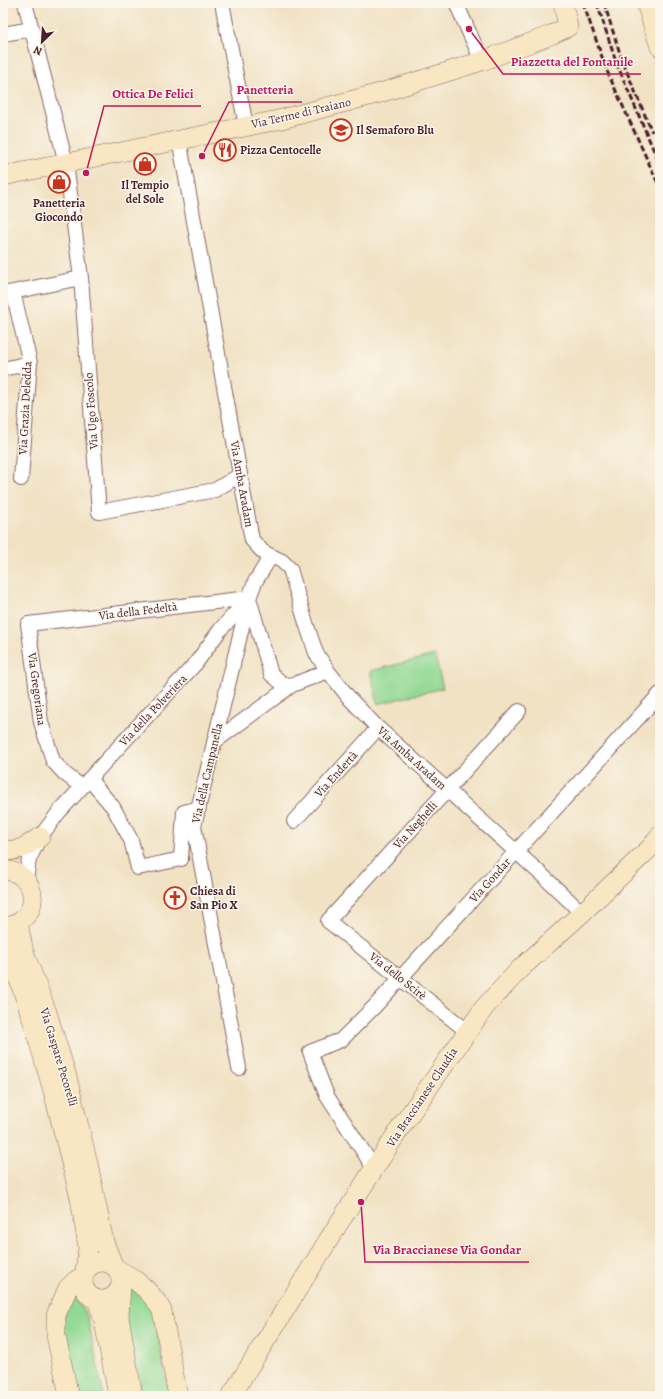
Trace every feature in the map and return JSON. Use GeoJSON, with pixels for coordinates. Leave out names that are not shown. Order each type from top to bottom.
{"type":"FeatureCollection","features":[{"type":"Feature","properties":{"kind":"street","name":"Via Ugo Foscolo"},"geometry":{"type":"LineString","coordinates":[[26,3],[66,163],[81,278],[99,512],[215,490],[240,475]]}},
{"type":"Feature","properties":{"kind":"street"},"geometry":{"type":"LineString","coordinates":[[222,3],[246,126]]}},
{"type":"Feature","properties":{"kind":"street"},"geometry":{"type":"LineString","coordinates":[[456,3],[482,61]]}},
{"type":"Feature","properties":{"kind":"street","name":"Via Terme di Traiano"},"geometry":{"type":"LineString","coordinates":[[3,176],[278,120],[380,93],[482,61],[551,36],[568,27],[563,3]]}},
{"type":"Feature","properties":{"kind":"street"},"geometry":{"type":"LineString","coordinates":[[652,10],[660,47]]}},
{"type":"Feature","properties":{"kind":"street"},"geometry":{"type":"LineString","coordinates":[[3,34],[32,29]]}},
{"type":"Feature","properties":{"kind":"street","name":"Via Amba Aradam"},"geometry":{"type":"LineString","coordinates":[[179,139],[252,540],[263,552],[282,561],[290,569],[316,653],[350,699],[378,728],[517,852],[582,913]]}},
{"type":"Feature","properties":{"kind":"street"},"geometry":{"type":"LineString","coordinates":[[8,293],[81,278]]}},
{"type":"Feature","properties":{"kind":"street","name":"Via Grazia Deledda"},"geometry":{"type":"LineString","coordinates":[[8,293],[30,363],[21,479]]}},
{"type":"Feature","properties":{"kind":"street"},"geometry":{"type":"LineString","coordinates":[[3,369],[30,363]]}},
{"type":"Feature","properties":{"kind":"street","name":"Via della Polveriera"},"geometry":{"type":"LineString","coordinates":[[14,874],[29,859],[40,837],[59,812],[196,663],[220,630],[249,598],[255,582],[271,556]]}},
{"type":"Feature","properties":{"kind":"street"},"geometry":{"type":"LineString","coordinates":[[249,598],[271,674],[283,684],[292,685]]}},
{"type":"Feature","properties":{"kind":"street","name":"Via della Fedeltà"},"geometry":{"type":"LineString","coordinates":[[28,624],[249,598]]}},
{"type":"Feature","properties":{"kind":"street","name":"Via della Campanella"},"geometry":{"type":"LineString","coordinates":[[239,1068],[194,826],[249,598]]}},
{"type":"Feature","properties":{"kind":"street","name":"Via Gregoriana"},"geometry":{"type":"LineString","coordinates":[[28,624],[40,722],[53,761],[65,774],[86,783],[113,807],[131,840],[138,868],[181,859],[184,812],[199,808]]}},
{"type":"Feature","properties":{"kind":"street"},"geometry":{"type":"LineString","coordinates":[[214,742],[292,685],[328,671]]}},
{"type":"Feature","properties":{"kind":"street","name":"Via Gondar"},"geometry":{"type":"LineString","coordinates":[[374,1168],[327,1096],[310,1052],[341,1040],[375,1006],[660,694]]}},
{"type":"Feature","properties":{"kind":"street","name":"Via Neghelli"},"geometry":{"type":"LineString","coordinates":[[328,921],[519,711]]}},
{"type":"Feature","properties":{"kind":"street","name":"Via Endertà"},"geometry":{"type":"LineString","coordinates":[[294,821],[378,728]]}},
{"type":"Feature","properties":{"kind":"street","name":"Via Braccianese Claudia"},"geometry":{"type":"LineString","coordinates":[[231,1396],[374,1168],[484,1008],[520,969],[582,913],[651,847],[660,835]]}},
{"type":"Feature","properties":{"kind":"street"},"geometry":{"type":"LineString","coordinates":[[3,850],[11,852],[20,849],[40,837]]}},
{"type":"Feature","properties":{"kind":"street"},"geometry":{"type":"LineString","coordinates":[[8,927],[25,918],[30,911],[32,903],[31,888],[14,874]]}},
{"type":"Feature","properties":{"kind":"street","name":"Via dello Scirè"},"geometry":{"type":"LineString","coordinates":[[328,921],[467,1031]]}},
{"type":"Feature","properties":{"kind":"street","name":"Via Gaspare Pecorelli"},"geometry":{"type":"LineString","coordinates":[[8,927],[24,952],[47,1012],[66,1073],[88,1162],[104,1242],[117,1273]]}},
{"type":"Feature","properties":{"kind":"street","name":"Via Gaspare Pecorelli"},"geometry":{"type":"LineString","coordinates":[[8,927],[53,1091],[80,1198],[88,1248],[84,1274]]}},
{"type":"Feature","properties":{"kind":"street"},"geometry":{"type":"LineString","coordinates":[[69,1396],[56,1336],[56,1315],[68,1288],[84,1274],[90,1266],[95,1263],[108,1262],[117,1273],[119,1291],[115,1296],[103,1300],[97,1300],[91,1297],[84,1288],[84,1274]]}},
{"type":"Feature","properties":{"kind":"street"},"geometry":{"type":"LineString","coordinates":[[117,1273],[119,1317],[134,1396]]}},
{"type":"Feature","properties":{"kind":"street"},"geometry":{"type":"LineString","coordinates":[[117,1273],[134,1278],[157,1301],[162,1311],[178,1396]]}},
{"type":"Feature","properties":{"kind":"street"},"geometry":{"type":"LineString","coordinates":[[97,1300],[103,1316],[118,1396]]}},
{"type":"Feature","properties":{"kind":"green space"},"geometry":{"type":"Polygon","coordinates":[[[435,655],[443,688],[378,704],[370,671],[435,655]]]}},
{"type":"Feature","properties":{"kind":"green space"},"geometry":{"type":"Polygon","coordinates":[[[125,1283],[151,1303],[170,1396],[138,1396],[123,1316],[125,1283]]]}},
{"type":"Feature","properties":{"kind":"green space"},"geometry":{"type":"Polygon","coordinates":[[[73,1291],[75,1298],[87,1316],[104,1396],[74,1396],[62,1339],[65,1307],[73,1291]]]}},
{"type":"Feature","properties":{"kind":"railway"},"geometry":{"type":"LineString","coordinates":[[583,3],[607,71],[660,188]]}},
{"type":"Feature","properties":{"kind":"railway"},"geometry":{"type":"LineString","coordinates":[[597,3],[616,62],[660,165]]}},
{"type":"Feature","properties":{"kind":"railway"},"geometry":{"type":"LineString","coordinates":[[604,3],[622,60],[652,132]]}},
{"type":"Feature","properties":{"kind":"place","name":"Piazzetta del Fontanile"},"geometry":{"type":"Point","coordinates":[469,29]}},
{"type":"Feature","properties":{"kind":"place","name":"Il Semaforo Blu"},"geometry":{"type":"Point","coordinates":[341,130]}},
{"type":"Feature","properties":{"kind":"place","name":"Pizza Centocelle"},"geometry":{"type":"Point","coordinates":[225,150]}},
{"type":"Feature","properties":{"kind":"place","name":"Panetteria"},"geometry":{"type":"Point","coordinates":[202,156]}},
{"type":"Feature","properties":{"kind":"place","name":"Il Tempio del Sole"},"geometry":{"type":"Point","coordinates":[145,164]}},
{"type":"Feature","properties":{"kind":"place","name":"Ottica De Felici"},"geometry":{"type":"Point","coordinates":[86,173]}},
{"type":"Feature","properties":{"kind":"place","name":"Panetteria Giocondo"},"geometry":{"type":"Point","coordinates":[59,182]}},
{"type":"Feature","properties":{"kind":"place","name":"Chiesa di San Pio X"},"geometry":{"type":"Point","coordinates":[175,898]}},
{"type":"Feature","properties":{"kind":"place","name":"Via Braccianese Via Gondar"},"geometry":{"type":"Point","coordinates":[361,1202]}}]}
